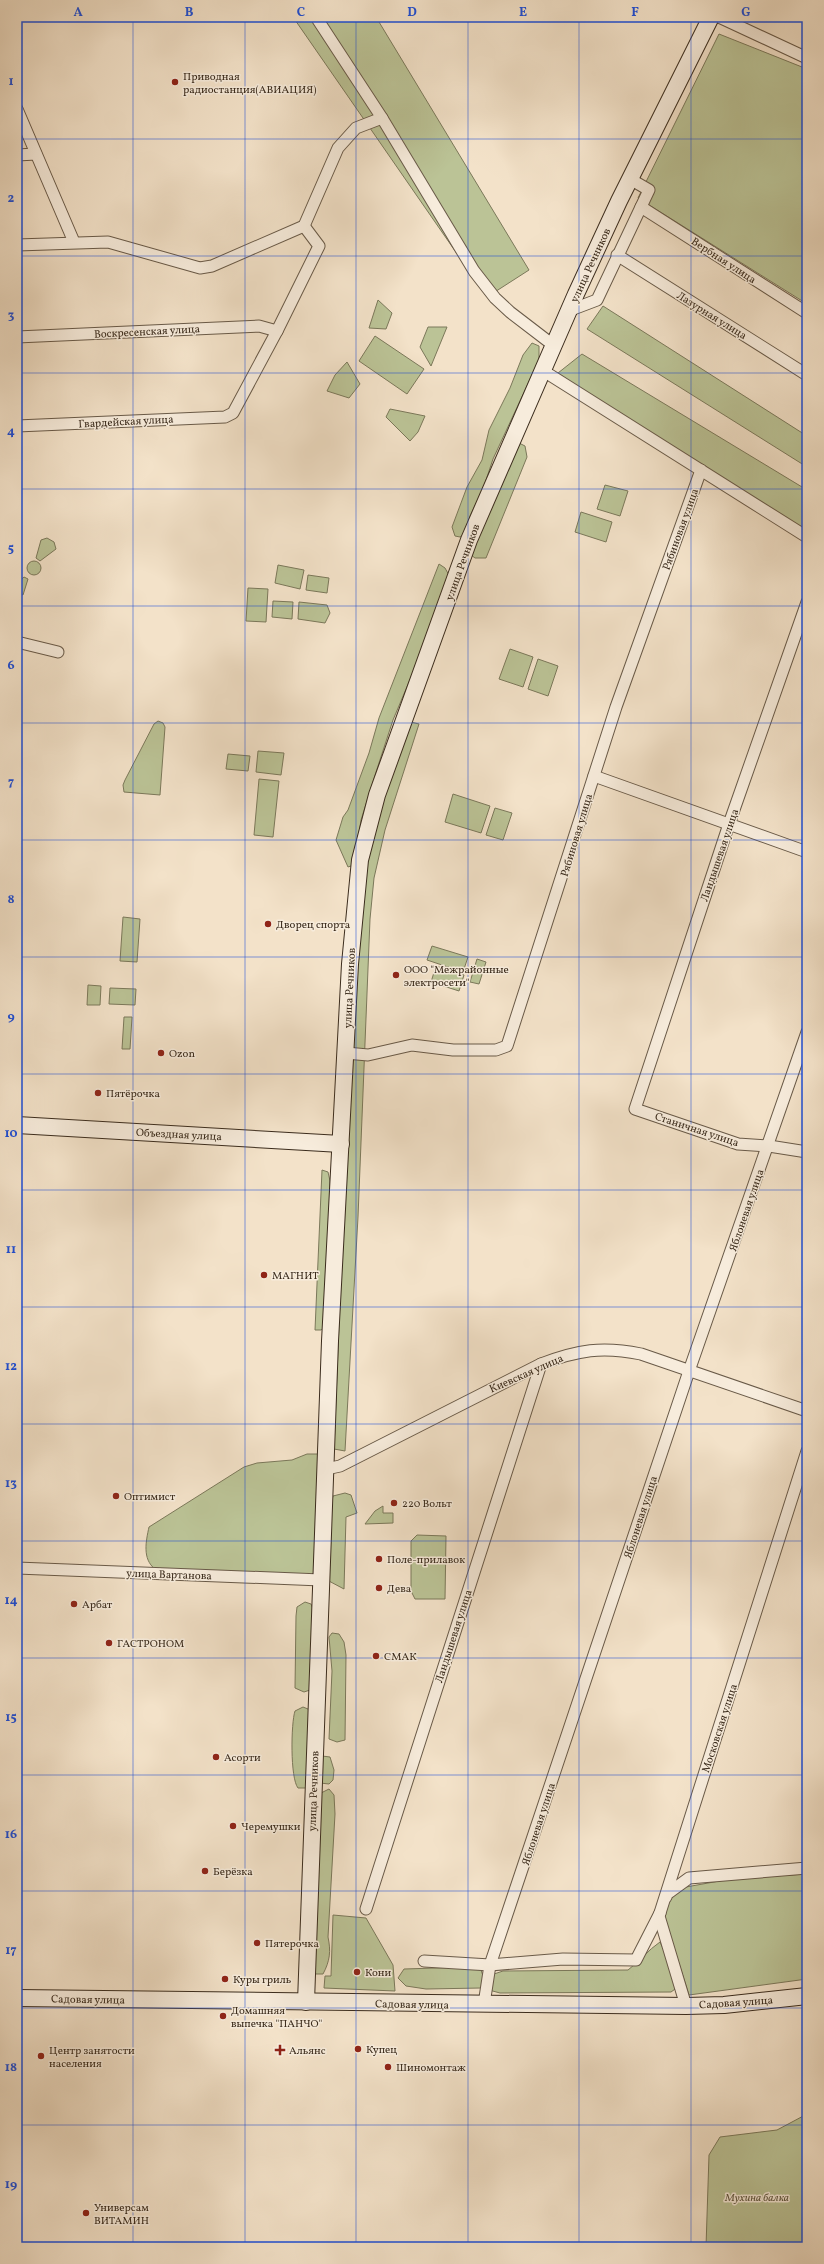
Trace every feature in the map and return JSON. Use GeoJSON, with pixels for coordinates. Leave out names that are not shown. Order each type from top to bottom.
{"type":"FeatureCollection","features":[{"type":"Feature","properties":{"kind":"main road","name":"улица Речников"},"geometry":{"type":"LineString","coordinates":[[306,2002],[321,1580],[341,1144],[357,887],[366,835],[377,795],[469,540],[568,311],[630,179],[711,17]]}},
{"type":"Feature","properties":{"kind":"main road","name":"Объездная улица"},"geometry":{"type":"LineString","coordinates":[[17,1125],[341,1144]]}},
{"type":"Feature","properties":{"kind":"main road","name":"Садовая улица"},"geometry":{"type":"LineString","coordinates":[[17,1998],[686,2006],[724,2005],[807,1996]]}},
{"type":"Feature","properties":{"kind":"street"},"geometry":{"type":"LineString","coordinates":[[316,17],[382,118],[474,271],[495,298],[510,312],[553,345]]}},
{"type":"Feature","properties":{"kind":"street"},"geometry":{"type":"LineString","coordinates":[[719,17],[807,58]]}},
{"type":"Feature","properties":{"kind":"street"},"geometry":{"type":"LineString","coordinates":[[17,109],[74,242]]}},
{"type":"Feature","properties":{"kind":"street"},"geometry":{"type":"LineString","coordinates":[[17,245],[108,242],[206,268],[304,226],[338,148],[356,128],[382,118]]}},
{"type":"Feature","properties":{"kind":"street"},"geometry":{"type":"LineString","coordinates":[[17,155],[36,154]]}},
{"type":"Feature","properties":{"kind":"street"},"geometry":{"type":"LineString","coordinates":[[568,311],[597,300],[649,190],[630,179]]}},
{"type":"Feature","properties":{"kind":"street","name":"Вербная улица"},"geometry":{"type":"LineString","coordinates":[[641,207],[807,313]]}},
{"type":"Feature","properties":{"kind":"street"},"geometry":{"type":"LineString","coordinates":[[277,331],[319,246],[304,226]]}},
{"type":"Feature","properties":{"kind":"street","name":"Лазурная улица"},"geometry":{"type":"LineString","coordinates":[[617,255],[807,375]]}},
{"type":"Feature","properties":{"kind":"street","name":"Воскресенская улица"},"geometry":{"type":"LineString","coordinates":[[17,337],[259,326],[277,331]]}},
{"type":"Feature","properties":{"kind":"street","name":"Гвардейская улица"},"geometry":{"type":"LineString","coordinates":[[17,426],[225,417],[233,413],[277,331]]}},
{"type":"Feature","properties":{"kind":"street"},"geometry":{"type":"LineString","coordinates":[[542,370],[807,537]]}},
{"type":"Feature","properties":{"kind":"street","name":"Рябиновая улица"},"geometry":{"type":"LineString","coordinates":[[346,1053],[368,1055],[412,1045],[453,1050],[496,1050],[507,1046],[616,707],[701,470]]}},
{"type":"Feature","properties":{"kind":"street","name":"Ландышевая улица"},"geometry":{"type":"LineString","coordinates":[[635,1108],[729,824],[807,602]]}},
{"type":"Feature","properties":{"kind":"street"},"geometry":{"type":"LineString","coordinates":[[17,642],[58,652]]}},
{"type":"Feature","properties":{"kind":"street"},"geometry":{"type":"LineString","coordinates":[[594,776],[807,852]]}},
{"type":"Feature","properties":{"kind":"street","name":"Яблоневая улица"},"geometry":{"type":"LineString","coordinates":[[484,2004],[490,1965],[689,1371],[769,1146],[807,1032]]}},
{"type":"Feature","properties":{"kind":"street","name":"Станичная улица"},"geometry":{"type":"LineString","coordinates":[[635,1108],[738,1144],[769,1146],[807,1152]]}},
{"type":"Feature","properties":{"kind":"street","name":"Киевская улица"},"geometry":{"type":"LineString","coordinates":[[326,1469],[346,1463],[541,1364],[571,1353],[604,1349],[641,1354],[807,1411]]}},
{"type":"Feature","properties":{"kind":"street","name":"Ландышевая улица"},"geometry":{"type":"LineString","coordinates":[[366,1909],[541,1364]]}},
{"type":"Feature","properties":{"kind":"street","name":"Московская улица"},"geometry":{"type":"LineString","coordinates":[[658,1916],[807,1451]]}},
{"type":"Feature","properties":{"kind":"street","name":"улица Вартанова"},"geometry":{"type":"LineString","coordinates":[[17,1568],[321,1580]]}},
{"type":"Feature","properties":{"kind":"street"},"geometry":{"type":"LineString","coordinates":[[424,1960],[490,1965],[563,1959],[636,1960],[658,1916],[667,1894],[689,1878],[807,1868]]}},
{"type":"Feature","properties":{"kind":"street"},"geometry":{"type":"LineString","coordinates":[[658,1916],[686,2006]]}},
{"type":"Feature","properties":{"kind":"green space"},"geometry":{"type":"Polygon","coordinates":[[[293,17],[376,17],[529,270],[487,297],[293,17]]]}},
{"type":"Feature","properties":{"kind":"green space"},"geometry":{"type":"Polygon","coordinates":[[[719,34],[807,69],[807,304],[638,198],[719,34]]]}},
{"type":"Feature","properties":{"kind":"green space"},"geometry":{"type":"Polygon","coordinates":[[[378,300],[392,313],[386,329],[369,328],[378,300]]]}},
{"type":"Feature","properties":{"kind":"green space"},"geometry":{"type":"Polygon","coordinates":[[[603,306],[807,436],[807,467],[587,329],[603,306]]]}},
{"type":"Feature","properties":{"kind":"green space"},"geometry":{"type":"Polygon","coordinates":[[[428,327],[447,327],[431,366],[420,347],[428,327]]]}},
{"type":"Feature","properties":{"kind":"green space"},"geometry":{"type":"Polygon","coordinates":[[[375,336],[424,369],[407,394],[359,361],[375,336]]]}},
{"type":"Feature","properties":{"kind":"green space"},"geometry":{"type":"Polygon","coordinates":[[[532,343],[539,346],[539,360],[493,459],[483,489],[470,516],[464,535],[460,537],[455,536],[452,527],[467,487],[482,460],[489,430],[510,388],[523,355],[532,343]]]}},
{"type":"Feature","properties":{"kind":"green space"},"geometry":{"type":"Polygon","coordinates":[[[582,354],[807,490],[807,536],[606,406],[558,373],[582,354]]]}},
{"type":"Feature","properties":{"kind":"green space"},"geometry":{"type":"Polygon","coordinates":[[[347,362],[360,384],[349,398],[327,391],[335,375],[347,362]]]}},
{"type":"Feature","properties":{"kind":"green space"},"geometry":{"type":"Polygon","coordinates":[[[390,409],[425,416],[418,432],[410,441],[386,417],[390,409]]]}},
{"type":"Feature","properties":{"kind":"green space"},"geometry":{"type":"Polygon","coordinates":[[[517,442],[525,446],[527,457],[486,558],[475,558],[471,555],[517,442]]]}},
{"type":"Feature","properties":{"kind":"green space"},"geometry":{"type":"Polygon","coordinates":[[[605,485],[628,491],[620,516],[597,509],[605,485]]]}},
{"type":"Feature","properties":{"kind":"green space"},"geometry":{"type":"Polygon","coordinates":[[[581,512],[612,522],[606,542],[575,532],[581,512]]]}},
{"type":"Feature","properties":{"kind":"green space"},"geometry":{"type":"Polygon","coordinates":[[[47,538],[54,542],[56,549],[40,561],[36,558],[41,540],[47,538]]]}},
{"type":"Feature","properties":{"kind":"green space"},"geometry":{"type":"Polygon","coordinates":[[[31,561],[37,561],[41,565],[41,571],[37,575],[31,575],[27,571],[27,565],[31,561]]]}},
{"type":"Feature","properties":{"kind":"green space"},"geometry":{"type":"Polygon","coordinates":[[[439,564],[445,568],[450,577],[433,625],[393,720],[361,820],[354,865],[348,867],[336,840],[343,817],[348,810],[369,753],[379,718],[439,564]]]}},
{"type":"Feature","properties":{"kind":"green space"},"geometry":{"type":"Polygon","coordinates":[[[278,565],[304,570],[300,589],[275,583],[278,565]]]}},
{"type":"Feature","properties":{"kind":"green space"},"geometry":{"type":"Polygon","coordinates":[[[308,575],[329,578],[327,593],[306,590],[308,575]]]}},
{"type":"Feature","properties":{"kind":"green space"},"geometry":{"type":"Polygon","coordinates":[[[24,577],[28,579],[23,595],[17,593],[17,583],[24,577]]]}},
{"type":"Feature","properties":{"kind":"green space"},"geometry":{"type":"Polygon","coordinates":[[[248,588],[268,589],[266,622],[246,621],[248,588]]]}},
{"type":"Feature","properties":{"kind":"green space"},"geometry":{"type":"Polygon","coordinates":[[[273,601],[293,602],[292,619],[272,617],[273,601]]]}},
{"type":"Feature","properties":{"kind":"green space"},"geometry":{"type":"Polygon","coordinates":[[[299,602],[327,605],[330,613],[325,623],[298,619],[299,602]]]}},
{"type":"Feature","properties":{"kind":"green space"},"geometry":{"type":"Polygon","coordinates":[[[510,649],[533,657],[523,687],[499,679],[510,649]]]}},
{"type":"Feature","properties":{"kind":"green space"},"geometry":{"type":"Polygon","coordinates":[[[538,659],[558,666],[548,696],[528,689],[538,659]]]}},
{"type":"Feature","properties":{"kind":"green space"},"geometry":{"type":"Polygon","coordinates":[[[158,721],[163,723],[165,727],[160,795],[124,792],[123,785],[125,780],[154,724],[158,721]]]}},
{"type":"Feature","properties":{"kind":"green space"},"geometry":{"type":"Polygon","coordinates":[[[407,721],[419,724],[385,830],[374,878],[370,919],[358,1217],[345,1451],[334,1449],[352,1000],[363,870],[407,721]]]}},
{"type":"Feature","properties":{"kind":"green space"},"geometry":{"type":"Polygon","coordinates":[[[258,751],[284,753],[281,775],[256,772],[258,751]]]}},
{"type":"Feature","properties":{"kind":"green space"},"geometry":{"type":"Polygon","coordinates":[[[228,754],[250,756],[248,771],[226,769],[228,754]]]}},
{"type":"Feature","properties":{"kind":"green space"},"geometry":{"type":"Polygon","coordinates":[[[259,779],[279,781],[273,837],[254,835],[259,779]]]}},
{"type":"Feature","properties":{"kind":"green space"},"geometry":{"type":"Polygon","coordinates":[[[453,794],[490,806],[481,833],[445,822],[453,794]]]}},
{"type":"Feature","properties":{"kind":"green space"},"geometry":{"type":"Polygon","coordinates":[[[495,808],[512,813],[503,840],[486,835],[495,808]]]}},
{"type":"Feature","properties":{"kind":"green space"},"geometry":{"type":"Polygon","coordinates":[[[123,917],[140,919],[137,962],[120,961],[123,917]]]}},
{"type":"Feature","properties":{"kind":"green space"},"geometry":{"type":"Polygon","coordinates":[[[432,946],[468,957],[463,972],[427,960],[432,946]]]}},
{"type":"Feature","properties":{"kind":"green space"},"geometry":{"type":"Polygon","coordinates":[[[477,959],[486,962],[479,984],[470,982],[477,959]]]}},
{"type":"Feature","properties":{"kind":"green space"},"geometry":{"type":"Polygon","coordinates":[[[436,966],[464,975],[459,991],[431,982],[436,966]]]}},
{"type":"Feature","properties":{"kind":"green space"},"geometry":{"type":"Polygon","coordinates":[[[88,985],[101,986],[100,1005],[87,1005],[88,985]]]}},
{"type":"Feature","properties":{"kind":"green space"},"geometry":{"type":"Polygon","coordinates":[[[110,988],[136,989],[135,1005],[109,1004],[110,988]]]}},
{"type":"Feature","properties":{"kind":"green space"},"geometry":{"type":"Polygon","coordinates":[[[124,1017],[132,1017],[130,1049],[122,1049],[124,1017]]]}},
{"type":"Feature","properties":{"kind":"green space"},"geometry":{"type":"Polygon","coordinates":[[[322,1170],[328,1172],[330,1181],[331,1211],[327,1326],[321,1330],[315,1330],[322,1170]]]}},
{"type":"Feature","properties":{"kind":"green space"},"geometry":{"type":"Polygon","coordinates":[[[307,1454],[323,1454],[317,1576],[155,1569],[151,1565],[148,1560],[146,1550],[149,1527],[244,1467],[257,1463],[292,1460],[307,1454]]]}},
{"type":"Feature","properties":{"kind":"green space"},"geometry":{"type":"Polygon","coordinates":[[[345,1493],[351,1495],[357,1513],[346,1517],[344,1589],[327,1580],[331,1504],[333,1496],[345,1493]]]}},
{"type":"Feature","properties":{"kind":"green space"},"geometry":{"type":"Polygon","coordinates":[[[383,1506],[383,1513],[393,1513],[393,1523],[365,1524],[375,1511],[383,1506]]]}},
{"type":"Feature","properties":{"kind":"green space"},"geometry":{"type":"Polygon","coordinates":[[[417,1535],[446,1536],[445,1599],[415,1599],[411,1591],[411,1541],[417,1535]]]}},
{"type":"Feature","properties":{"kind":"green space"},"geometry":{"type":"Polygon","coordinates":[[[305,1602],[311,1604],[313,1609],[310,1690],[304,1692],[295,1688],[297,1607],[305,1602]]]}},
{"type":"Feature","properties":{"kind":"green space"},"geometry":{"type":"Polygon","coordinates":[[[332,1633],[339,1634],[344,1642],[346,1655],[345,1740],[337,1742],[329,1739],[332,1671],[329,1637],[332,1633]]]}},
{"type":"Feature","properties":{"kind":"green space"},"geometry":{"type":"Polygon","coordinates":[[[303,1707],[308,1709],[311,1713],[306,1788],[298,1788],[295,1782],[292,1762],[293,1727],[295,1711],[303,1707]]]}},
{"type":"Feature","properties":{"kind":"green space"},"geometry":{"type":"Polygon","coordinates":[[[322,1756],[330,1757],[334,1770],[333,1780],[329,1784],[320,1783],[322,1756]]]}},
{"type":"Feature","properties":{"kind":"green space"},"geometry":{"type":"Polygon","coordinates":[[[329,1789],[334,1795],[335,1814],[328,1937],[330,1951],[327,1965],[323,1974],[316,1974],[312,1969],[321,1793],[329,1789]]]}},
{"type":"Feature","properties":{"kind":"green space"},"geometry":{"type":"Polygon","coordinates":[[[807,1874],[807,1979],[689,1995],[663,1913],[673,1896],[686,1887],[736,1878],[807,1874]]]}},
{"type":"Feature","properties":{"kind":"green space"},"geometry":{"type":"Polygon","coordinates":[[[333,1915],[366,1918],[393,1965],[395,1991],[324,1988],[325,1976],[331,1976],[333,1915]]]}},
{"type":"Feature","properties":{"kind":"green space"},"geometry":{"type":"Polygon","coordinates":[[[660,1942],[670,1963],[678,1987],[671,1992],[500,1993],[489,1990],[494,1974],[503,1971],[628,1970],[660,1942]]]}},
{"type":"Feature","properties":{"kind":"green space"},"geometry":{"type":"Polygon","coordinates":[[[466,1967],[481,1970],[484,1979],[481,1988],[426,1989],[406,1986],[398,1978],[404,1969],[466,1967]]]}},
{"type":"Feature","properties":{"kind":"green space","name":"Мухина балка"},"geometry":{"type":"Polygon","coordinates":[[[807,2114],[807,2247],[706,2247],[709,2155],[720,2137],[777,2130],[807,2114]]]}},
{"type":"Feature","properties":{"kind":"place","name":"Приводная радиостанция(АВИАЦИЯ)"},"geometry":{"type":"Point","coordinates":[175,82]}},
{"type":"Feature","properties":{"kind":"place","name":"Дворец спорта"},"geometry":{"type":"Point","coordinates":[268,924]}},
{"type":"Feature","properties":{"kind":"place","name":"ООО \"Межрайонные электросети\""},"geometry":{"type":"Point","coordinates":[396,975]}},
{"type":"Feature","properties":{"kind":"place","name":"Ozon"},"geometry":{"type":"Point","coordinates":[161,1053]}},
{"type":"Feature","properties":{"kind":"place","name":"Пятёрочка"},"geometry":{"type":"Point","coordinates":[98,1093]}},
{"type":"Feature","properties":{"kind":"place","name":"МАГНИТ"},"geometry":{"type":"Point","coordinates":[264,1275]}},
{"type":"Feature","properties":{"kind":"place","name":"Оптимист"},"geometry":{"type":"Point","coordinates":[116,1496]}},
{"type":"Feature","properties":{"kind":"place","name":"220 Вольт"},"geometry":{"type":"Point","coordinates":[394,1503]}},
{"type":"Feature","properties":{"kind":"place","name":"Поле-прилавок"},"geometry":{"type":"Point","coordinates":[379,1559]}},
{"type":"Feature","properties":{"kind":"place","name":"Дева"},"geometry":{"type":"Point","coordinates":[379,1588]}},
{"type":"Feature","properties":{"kind":"place","name":"Арбат"},"geometry":{"type":"Point","coordinates":[74,1604]}},
{"type":"Feature","properties":{"kind":"place","name":"ГАСТРОНОМ"},"geometry":{"type":"Point","coordinates":[109,1643]}},
{"type":"Feature","properties":{"kind":"place","name":"СМАК"},"geometry":{"type":"Point","coordinates":[376,1656]}},
{"type":"Feature","properties":{"kind":"place","name":"Асорти"},"geometry":{"type":"Point","coordinates":[216,1757]}},
{"type":"Feature","properties":{"kind":"place","name":"Черемушки"},"geometry":{"type":"Point","coordinates":[233,1826]}},
{"type":"Feature","properties":{"kind":"place","name":"Берёзка"},"geometry":{"type":"Point","coordinates":[205,1871]}},
{"type":"Feature","properties":{"kind":"place","name":"Пятерочка"},"geometry":{"type":"Point","coordinates":[257,1943]}},
{"type":"Feature","properties":{"kind":"place","name":"Кони"},"geometry":{"type":"Point","coordinates":[357,1972]}},
{"type":"Feature","properties":{"kind":"place","name":"Куры гриль"},"geometry":{"type":"Point","coordinates":[225,1979]}},
{"type":"Feature","properties":{"kind":"place","name":"Домашняя выпечка \"ПАНЧО\""},"geometry":{"type":"Point","coordinates":[223,2016]}},
{"type":"Feature","properties":{"kind":"place","name":"Купец"},"geometry":{"type":"Point","coordinates":[358,2049]}},
{"type":"Feature","properties":{"kind":"place","name":"Альянс"},"geometry":{"type":"Point","coordinates":[280,2050]}},
{"type":"Feature","properties":{"kind":"place","name":"Центр занятости населения"},"geometry":{"type":"Point","coordinates":[41,2056]}},
{"type":"Feature","properties":{"kind":"place","name":"Шиномонтаж"},"geometry":{"type":"Point","coordinates":[388,2067]}},
{"type":"Feature","properties":{"kind":"place","name":"Универсам ВИТАМИН"},"geometry":{"type":"Point","coordinates":[86,2213]}}]}
